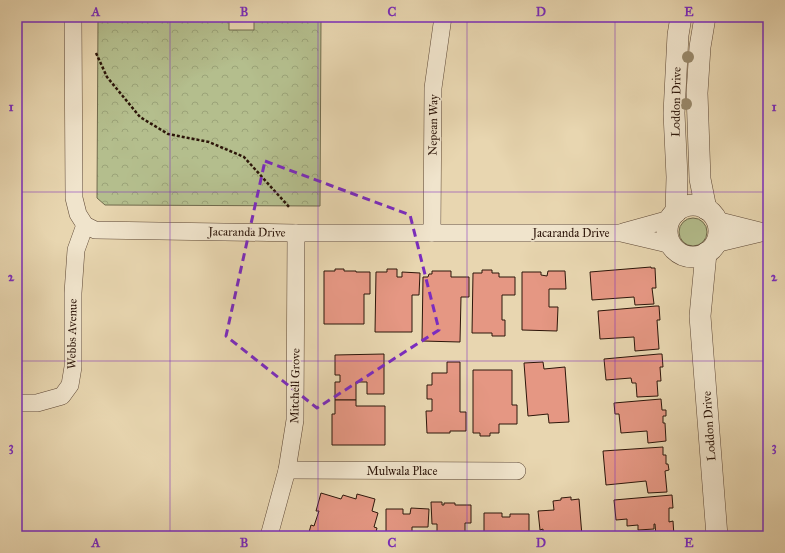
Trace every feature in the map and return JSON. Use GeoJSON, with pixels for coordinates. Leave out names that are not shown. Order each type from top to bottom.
{"type":"FeatureCollection","features":[{"type":"Feature","properties":{"kind":"street"},"geometry":{"type":"LineString","coordinates":[[74,17],[74,198],[78,214],[85,225]]}},
{"type":"Feature","properties":{"kind":"street","name":"Nepean Way"},"geometry":{"type":"LineString","coordinates":[[432,233],[433,88],[443,17]]}},
{"type":"Feature","properties":{"kind":"street","name":"Loddon Drive"},"geometry":{"type":"LineString","coordinates":[[673,216],[677,177],[674,112],[678,35],[681,17]]}},
{"type":"Feature","properties":{"kind":"street","name":"Loddon Drive"},"geometry":{"type":"LineString","coordinates":[[705,17],[700,47],[697,93],[700,179],[711,215]]}},
{"type":"Feature","properties":{"kind":"street"},"geometry":{"type":"LineString","coordinates":[[690,205],[698,206],[711,215],[766,232],[711,249],[699,256],[692,257],[678,250],[669,239],[668,225],[673,216],[682,208],[690,205]]}},
{"type":"Feature","properties":{"kind":"street"},"geometry":{"type":"LineString","coordinates":[[711,215],[719,228],[718,237],[711,249]]}},
{"type":"Feature","properties":{"kind":"street","name":"Jacaranda Drive"},"geometry":{"type":"LineString","coordinates":[[85,225],[95,230],[432,233],[621,232],[673,216]]}},
{"type":"Feature","properties":{"kind":"street","name":"Webbs Avenue"},"geometry":{"type":"LineString","coordinates":[[17,403],[37,403],[62,396],[70,385],[73,367],[73,293],[76,250],[85,225]]}},
{"type":"Feature","properties":{"kind":"street","name":"Mitchell Grove"},"geometry":{"type":"LineString","coordinates":[[269,536],[287,470],[295,420],[296,232]]}},
{"type":"Feature","properties":{"kind":"street","name":"Jacaranda Drive"},"geometry":{"type":"LineString","coordinates":[[621,232],[678,250]]}},
{"type":"Feature","properties":{"kind":"street","name":"Loddon Drive"},"geometry":{"type":"LineString","coordinates":[[711,249],[700,316],[717,536]]}},
{"type":"Feature","properties":{"kind":"street","name":"Loddon Drive"},"geometry":{"type":"LineString","coordinates":[[678,250],[700,316]]}},
{"type":"Feature","properties":{"kind":"street","name":"Mulwala Place"},"geometry":{"type":"LineString","coordinates":[[287,470],[518,471]]}},
{"type":"Feature","properties":{"kind":"path"},"geometry":{"type":"LineString","coordinates":[[96,53],[107,77],[140,117],[168,134],[209,142],[244,157],[290,208]]}},
{"type":"Feature","properties":{"kind":"highlighted area"},"geometry":{"type":"Polygon","coordinates":[[[265,161],[410,215],[439,330],[317,408],[226,336],[265,161]]]}},
{"type":"Feature","properties":{"kind":"green space"},"geometry":{"type":"Polygon","coordinates":[[[98,18],[229,18],[229,30],[254,30],[254,18],[321,19],[320,206],[105,205],[97,198],[98,18]]]}},
{"type":"Feature","properties":{"kind":"green space"},"geometry":{"type":"Polygon","coordinates":[[[693,218],[703,222],[707,232],[703,242],[693,246],[683,242],[679,232],[683,222],[693,218]]]}},
{"type":"Feature","properties":{"kind":"building"},"geometry":{"type":"Polygon","coordinates":[[[651,267],[655,268],[656,288],[652,288],[654,304],[635,305],[634,297],[592,300],[590,272],[651,267]]]}},
{"type":"Feature","properties":{"kind":"building"},"geometry":{"type":"Polygon","coordinates":[[[335,269],[344,269],[344,271],[370,272],[370,294],[364,294],[364,324],[324,324],[324,271],[335,271],[335,269]]]}},
{"type":"Feature","properties":{"kind":"building"},"geometry":{"type":"Polygon","coordinates":[[[387,269],[397,269],[397,277],[402,277],[402,272],[420,273],[419,295],[412,295],[412,332],[375,332],[376,272],[387,272],[387,269]]]}},
{"type":"Feature","properties":{"kind":"building"},"geometry":{"type":"Polygon","coordinates":[[[482,270],[492,270],[492,273],[499,273],[499,277],[515,277],[515,295],[502,295],[502,320],[505,320],[505,336],[492,336],[492,333],[472,333],[473,273],[482,273],[482,270]]]}},
{"type":"Feature","properties":{"kind":"building"},"geometry":{"type":"Polygon","coordinates":[[[432,271],[451,271],[451,277],[469,277],[469,297],[461,297],[460,342],[422,341],[423,277],[428,277],[429,274],[432,274],[432,271]]]}},
{"type":"Feature","properties":{"kind":"building"},"geometry":{"type":"Polygon","coordinates":[[[548,271],[565,271],[566,289],[549,289],[549,307],[558,307],[557,331],[522,330],[522,272],[541,272],[541,275],[547,276],[548,271]]]}},
{"type":"Feature","properties":{"kind":"building"},"geometry":{"type":"Polygon","coordinates":[[[659,306],[660,320],[657,320],[659,349],[635,351],[634,337],[600,339],[598,311],[659,306]]]}},
{"type":"Feature","properties":{"kind":"building"},"geometry":{"type":"Polygon","coordinates":[[[384,354],[384,394],[367,394],[367,382],[356,382],[356,400],[335,400],[335,382],[340,382],[340,375],[335,375],[335,355],[384,354]]]}},
{"type":"Feature","properties":{"kind":"building"},"geometry":{"type":"Polygon","coordinates":[[[662,354],[663,367],[660,367],[661,381],[657,381],[658,396],[637,397],[636,383],[632,383],[631,378],[606,380],[604,359],[662,354]]]}},
{"type":"Feature","properties":{"kind":"building"},"geometry":{"type":"Polygon","coordinates":[[[447,362],[460,362],[460,412],[466,412],[466,431],[427,433],[426,411],[432,411],[432,399],[427,399],[427,385],[432,385],[432,373],[447,373],[447,362]]]}},
{"type":"Feature","properties":{"kind":"building"},"geometry":{"type":"Polygon","coordinates":[[[543,362],[544,369],[565,367],[569,422],[549,423],[548,414],[528,416],[524,363],[543,362]]]}},
{"type":"Feature","properties":{"kind":"building"},"geometry":{"type":"Polygon","coordinates":[[[473,370],[512,370],[512,405],[517,405],[517,424],[499,424],[499,433],[490,433],[490,436],[480,436],[480,433],[473,433],[473,370]]]}},
{"type":"Feature","properties":{"kind":"building"},"geometry":{"type":"Polygon","coordinates":[[[661,399],[662,410],[666,410],[666,416],[663,416],[663,423],[665,423],[666,441],[648,443],[647,431],[621,433],[619,414],[615,414],[614,403],[661,399]]]}},
{"type":"Feature","properties":{"kind":"building"},"geometry":{"type":"Polygon","coordinates":[[[335,400],[356,400],[356,406],[385,406],[385,445],[332,445],[332,414],[335,414],[335,400]]]}},
{"type":"Feature","properties":{"kind":"building"},"geometry":{"type":"Polygon","coordinates":[[[663,447],[663,455],[666,455],[666,464],[668,464],[669,470],[665,471],[667,492],[648,493],[646,481],[606,485],[603,451],[663,447]]]}},
{"type":"Feature","properties":{"kind":"building"},"geometry":{"type":"Polygon","coordinates":[[[321,493],[341,499],[343,495],[356,499],[357,494],[375,499],[372,511],[378,513],[374,527],[377,528],[375,536],[308,536],[311,525],[314,526],[319,511],[316,511],[321,493]]]}},
{"type":"Feature","properties":{"kind":"building"},"geometry":{"type":"Polygon","coordinates":[[[672,495],[673,508],[669,508],[669,522],[673,521],[674,536],[656,536],[655,524],[654,529],[638,530],[638,525],[627,526],[627,519],[616,520],[614,500],[672,495]]]}},
{"type":"Feature","properties":{"kind":"building"},"geometry":{"type":"Polygon","coordinates":[[[571,497],[571,500],[579,499],[582,536],[543,536],[543,529],[540,530],[538,511],[554,510],[553,501],[571,497]]]}},
{"type":"Feature","properties":{"kind":"building"},"geometry":{"type":"Polygon","coordinates":[[[431,502],[442,502],[442,505],[444,505],[444,503],[455,503],[455,505],[471,505],[471,523],[465,523],[465,536],[437,536],[437,524],[432,524],[431,502]]]}},
{"type":"Feature","properties":{"kind":"building"},"geometry":{"type":"Polygon","coordinates":[[[411,508],[429,509],[428,527],[412,527],[412,535],[417,536],[386,536],[386,509],[403,509],[403,514],[410,514],[411,508]]]}},
{"type":"Feature","properties":{"kind":"building"},"geometry":{"type":"Polygon","coordinates":[[[484,513],[502,513],[502,517],[510,517],[510,514],[529,514],[529,533],[513,533],[513,536],[484,536],[484,513]]]}}]}
